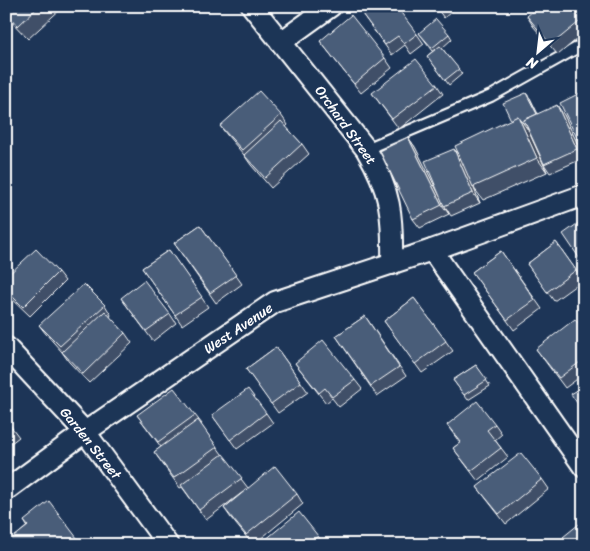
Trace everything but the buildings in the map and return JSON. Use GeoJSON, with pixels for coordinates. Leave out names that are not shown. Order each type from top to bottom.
{"type":"FeatureCollection","features":[{"type":"Feature","properties":{"kind":"street","name":"Orchard Street"},"geometry":{"type":"LineString","coordinates":[[252,6],[366,148],[388,193],[392,212],[392,264]]}},
{"type":"Feature","properties":{"kind":"street"},"geometry":{"type":"LineString","coordinates":[[282,42],[331,6]]}},
{"type":"Feature","properties":{"kind":"street","name":"West Avenue"},"geometry":{"type":"LineString","coordinates":[[6,490],[85,432],[275,302],[392,264],[584,195]]}},
{"type":"Feature","properties":{"kind":"street"},"geometry":{"type":"LineString","coordinates":[[432,250],[584,467]]}},
{"type":"Feature","properties":{"kind":"street","name":"Garden Street"},"geometry":{"type":"LineString","coordinates":[[6,347],[85,432],[168,545]]}},
{"type":"Feature","properties":{"kind":"lane"},"geometry":{"type":"LineString","coordinates":[[366,148],[491,96],[584,44]]}}]}
